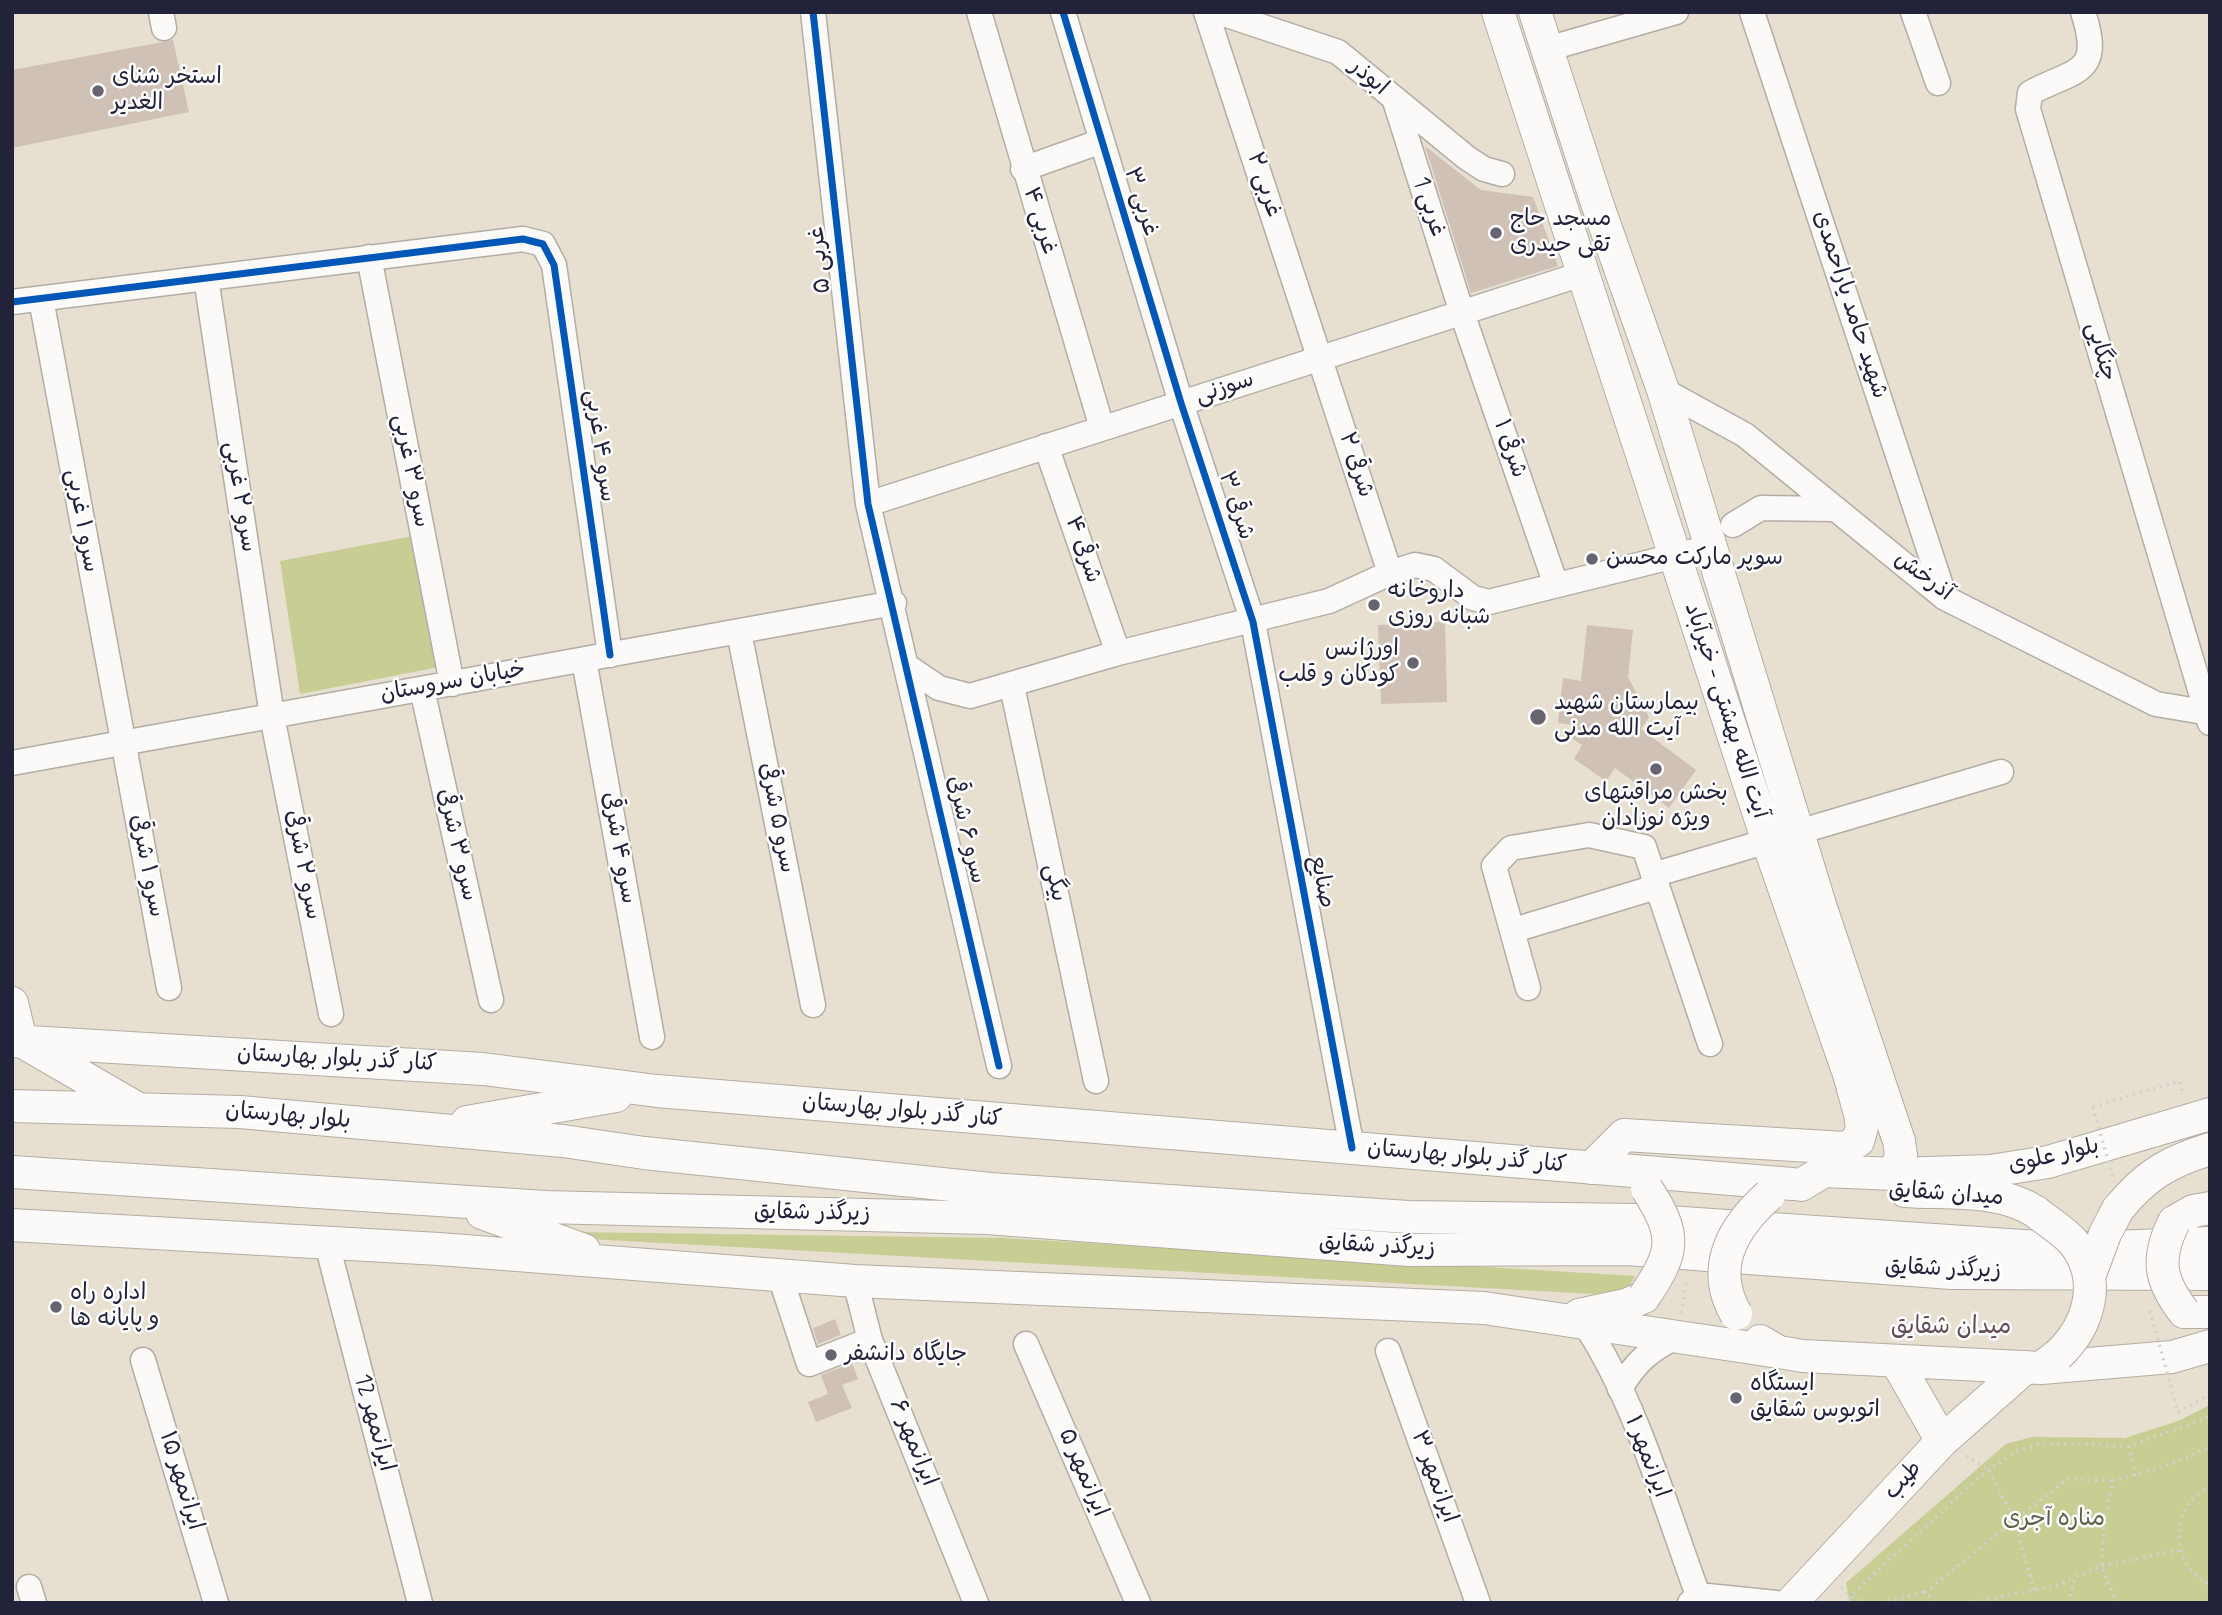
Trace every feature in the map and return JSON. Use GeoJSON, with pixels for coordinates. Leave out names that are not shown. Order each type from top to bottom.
{"type":"FeatureCollection","features":[{"type":"Feature","properties":{"kind":"main road","name":"آیت الله بهشتی - خیرآباد"},"geometry":{"type":"LineString","coordinates":[[1535,13],[1664,390],[1722,536],[1798,833],[1899,1141],[1901,1156],[1895,1174]]}},
{"type":"Feature","properties":{"kind":"main road"},"geometry":{"type":"LineString","coordinates":[[1499,18],[1535,13]]}},
{"type":"Feature","properties":{"kind":"main road","name":"آیت الله بهشتی - خیرآباد"},"geometry":{"type":"LineString","coordinates":[[1499,18],[1768,842],[1849,1074],[1862,1127],[1858,1141],[1845,1148],[1625,1135],[1591,1168]]}},
{"type":"Feature","properties":{"kind":"main road"},"geometry":{"type":"LineString","coordinates":[[1582,274],[1618,261]]}},
{"type":"Feature","properties":{"kind":"main road"},"geometry":{"type":"LineString","coordinates":[[12,1003],[17,1041],[138,1108]]}},
{"type":"Feature","properties":{"kind":"main road","name":"کنار گذر بلوار بهارستان"},"geometry":{"type":"LineString","coordinates":[[17,1041],[483,1069],[648,1090],[1591,1168],[1787,1188]]}},
{"type":"Feature","properties":{"kind":"main road"},"geometry":{"type":"LineString","coordinates":[[419,1130],[648,1090]]}},
{"type":"Feature","properties":{"kind":"main road","name":"بلوار بهارستان"},"geometry":{"type":"LineString","coordinates":[[12,1106],[240,1112],[563,1141]]}},
{"type":"Feature","properties":{"kind":"main road","name":"بلوار علوی"},"geometry":{"type":"LineString","coordinates":[[1787,1188],[1824,1171],[1895,1174],[1990,1171],[2048,1162],[2210,1114]]}},
{"type":"Feature","properties":{"kind":"main road","name":"زیرگذر شقایق"},"geometry":{"type":"LineString","coordinates":[[563,1141],[644,1153],[990,1189],[1394,1216],[1638,1220],[2067,1249],[2168,1234],[2210,1243]]}},
{"type":"Feature","properties":{"kind":"main road"},"geometry":{"type":"LineString","coordinates":[[2089,1277],[2118,1209],[2148,1176],[2166,1165],[2210,1149]]}},
{"type":"Feature","properties":{"kind":"main road"},"geometry":{"type":"LineString","coordinates":[[1572,1321],[1644,1297],[1665,1267],[1670,1240],[1663,1214],[1647,1189],[1627,1176],[1591,1168]]}},
{"type":"Feature","properties":{"kind":"main road"},"geometry":{"type":"LineString","coordinates":[[12,1172],[442,1199],[622,1263]]}},
{"type":"Feature","properties":{"kind":"main road"},"geometry":{"type":"LineString","coordinates":[[1779,1352],[1756,1338],[1736,1314],[1724,1284],[1726,1251],[1739,1226],[1787,1188]]}},
{"type":"Feature","properties":{"kind":"main road","name":"میدان شقایق"},"geometry":{"type":"LineString","coordinates":[[1787,1188],[1995,1196],[2018,1201],[2036,1212],[2073,1243],[2089,1277],[2090,1294],[2084,1324],[2042,1363]]}},
{"type":"Feature","properties":{"kind":"main road"},"geometry":{"type":"LineString","coordinates":[[327,1244],[329,1191]]}},
{"type":"Feature","properties":{"kind":"main road","name":"زیرگذر شقایق"},"geometry":{"type":"LineString","coordinates":[[442,1199],[545,1207],[987,1218],[1409,1250],[1627,1250],[1952,1273],[2210,1274]]}},
{"type":"Feature","properties":{"kind":"main road"},"geometry":{"type":"LineString","coordinates":[[2197,1312],[2166,1282],[2161,1263],[2168,1234],[2193,1211],[2210,1208]]}},
{"type":"Feature","properties":{"kind":"main road"},"geometry":{"type":"LineString","coordinates":[[12,1225],[439,1249],[855,1281],[1484,1308],[1779,1352],[1896,1360],[2042,1363],[2172,1357],[2210,1346]]}},
{"type":"Feature","properties":{"kind":"main road"},"geometry":{"type":"LineString","coordinates":[[1896,1360],[1942,1441]]}},
{"type":"Feature","properties":{"kind":"main road","name":"طیب"},"geometry":{"type":"LineString","coordinates":[[1791,1603],[1942,1441],[2042,1363]]}},
{"type":"Feature","properties":{"kind":"street","name":"غربی ۵"},"geometry":{"type":"LineString","coordinates":[[813,12],[868,503],[894,603]]}},
{"type":"Feature","properties":{"kind":"street","name":"غربی ۴"},"geometry":{"type":"LineString","coordinates":[[979,12],[1023,169],[1102,428]]}},
{"type":"Feature","properties":{"kind":"street","name":"غربی ۳"},"geometry":{"type":"LineString","coordinates":[[1063,12],[1181,403]]}},
{"type":"Feature","properties":{"kind":"street","name":"غربی ۲"},"geometry":{"type":"LineString","coordinates":[[1206,12],[1320,358]]}},
{"type":"Feature","properties":{"kind":"street","name":"ابوذر"},"geometry":{"type":"LineString","coordinates":[[1218,12],[1256,19],[1338,52],[1395,102],[1467,158],[1484,169],[1502,174]]}},
{"type":"Feature","properties":{"kind":"street"},"geometry":{"type":"LineString","coordinates":[[1547,49],[1676,12]]}},
{"type":"Feature","properties":{"kind":"street","name":"شهید حامد یاراحمدی"},"geometry":{"type":"LineString","coordinates":[[1752,12],[1945,598]]}},
{"type":"Feature","properties":{"kind":"street"},"geometry":{"type":"LineString","coordinates":[[1913,12],[1938,83]]}},
{"type":"Feature","properties":{"kind":"street","name":"چنگایی"},"geometry":{"type":"LineString","coordinates":[[2083,12],[2090,33],[2088,61],[2075,74],[2030,93],[2028,109],[2209,716]]}},
{"type":"Feature","properties":{"kind":"street","name":"غربی 1"},"geometry":{"type":"LineString","coordinates":[[1395,102],[1462,313]]}},
{"type":"Feature","properties":{"kind":"street"},"geometry":{"type":"LineString","coordinates":[[1023,169],[1102,141]]}},
{"type":"Feature","properties":{"kind":"street","name":"سرو ۴ غربی"},"geometry":{"type":"LineString","coordinates":[[369,257],[523,239],[543,244],[554,265],[610,655]]}},
{"type":"Feature","properties":{"kind":"street"},"geometry":{"type":"LineString","coordinates":[[12,302],[369,257]]}},
{"type":"Feature","properties":{"kind":"street","name":"سرو ۳ غربی"},"geometry":{"type":"LineString","coordinates":[[369,257],[452,684]]}},
{"type":"Feature","properties":{"kind":"street","name":"سوزنی"},"geometry":{"type":"LineString","coordinates":[[868,503],[1582,274]]}},
{"type":"Feature","properties":{"kind":"street","name":"سرو ۲ غربی"},"geometry":{"type":"LineString","coordinates":[[206,278],[272,716]]}},
{"type":"Feature","properties":{"kind":"street","name":"سرو ۱ غربی"},"geometry":{"type":"LineString","coordinates":[[41,299],[122,743]]}},
{"type":"Feature","properties":{"kind":"street","name":"شرقی ۱"},"geometry":{"type":"LineString","coordinates":[[1462,313],[1556,584]]}},
{"type":"Feature","properties":{"kind":"street","name":"شرقی ۲"},"geometry":{"type":"LineString","coordinates":[[1320,358],[1391,573]]}},
{"type":"Feature","properties":{"kind":"street","name":"آذرخش"},"geometry":{"type":"LineString","coordinates":[[1664,390],[1745,435],[1945,598],[2156,704],[2209,716]]}},
{"type":"Feature","properties":{"kind":"street","name":"شرقی ۳"},"geometry":{"type":"LineString","coordinates":[[1181,403],[1253,622]]}},
{"type":"Feature","properties":{"kind":"street","name":"شرقی ۴"},"geometry":{"type":"LineString","coordinates":[[1046,446],[1118,653]]}},
{"type":"Feature","properties":{"kind":"street"},"geometry":{"type":"LineString","coordinates":[[908,667],[939,688],[970,696],[1012,686],[1118,653],[1253,622],[1329,601],[1415,565],[1426,566],[1473,598],[1489,602],[1674,554],[1722,536],[1760,508],[1836,509]]}},
{"type":"Feature","properties":{"kind":"street","name":"خیابان سروستان"},"geometry":{"type":"LineString","coordinates":[[12,763],[894,603]]}},
{"type":"Feature","properties":{"kind":"street","name":"سرو ۶ شرقی"},"geometry":{"type":"LineString","coordinates":[[894,603],[999,1066]]}},
{"type":"Feature","properties":{"kind":"street","name":"صنایع"},"geometry":{"type":"LineString","coordinates":[[1253,622],[1352,1148]]}},
{"type":"Feature","properties":{"kind":"street","name":"سرو ۵ شرقی"},"geometry":{"type":"LineString","coordinates":[[739,632],[813,1005]]}},
{"type":"Feature","properties":{"kind":"street","name":"سرو ۴ شرقی"},"geometry":{"type":"LineString","coordinates":[[584,660],[652,1037]]}},
{"type":"Feature","properties":{"kind":"street","name":"بیگی"},"geometry":{"type":"LineString","coordinates":[[1012,686],[1096,1081]]}},
{"type":"Feature","properties":{"kind":"street","name":"سرو ۳ شرقی"},"geometry":{"type":"LineString","coordinates":[[422,689],[491,1000]]}},
{"type":"Feature","properties":{"kind":"street","name":"سرو ۲ شرقی"},"geometry":{"type":"LineString","coordinates":[[272,716],[331,1014]]}},
{"type":"Feature","properties":{"kind":"street","name":"سرو ۱ شرقی"},"geometry":{"type":"LineString","coordinates":[[122,743],[169,988]]}},
{"type":"Feature","properties":{"kind":"street"},"geometry":{"type":"LineString","coordinates":[[1514,930],[1768,842],[2001,772]]}},
{"type":"Feature","properties":{"kind":"street"},"geometry":{"type":"LineString","coordinates":[[1528,988],[1494,866],[1511,848],[1589,835],[1644,847],[1710,1044]]}},
{"type":"Feature","properties":{"kind":"street","name":"ایرانمهر 12"},"geometry":{"type":"LineString","coordinates":[[327,1244],[420,1603]]}},
{"type":"Feature","properties":{"kind":"street"},"geometry":{"type":"LineString","coordinates":[[780,1276],[809,1364],[870,1340]]}},
{"type":"Feature","properties":{"kind":"street","name":"ایرانمهر ۶"},"geometry":{"type":"LineString","coordinates":[[855,1281],[870,1340],[976,1603]]}},
{"type":"Feature","properties":{"kind":"street","name":"ایرانمهر ۱"},"geometry":{"type":"LineString","coordinates":[[1572,1321],[1601,1349],[1620,1389],[1694,1599]]}},
{"type":"Feature","properties":{"kind":"street"},"geometry":{"type":"LineString","coordinates":[[1620,1389],[1633,1366],[1646,1353],[1677,1336]]}},
{"type":"Feature","properties":{"kind":"street","name":"ایرانمهر ۵"},"geometry":{"type":"LineString","coordinates":[[1027,1343],[1138,1603]]}},
{"type":"Feature","properties":{"kind":"street","name":"ایرانمهر ۳"},"geometry":{"type":"LineString","coordinates":[[1388,1351],[1478,1603]]}},
{"type":"Feature","properties":{"kind":"street","name":"ایرانمهر ۱۵"},"geometry":{"type":"LineString","coordinates":[[143,1360],[216,1603]]}},
{"type":"Feature","properties":{"kind":"street"},"geometry":{"type":"LineString","coordinates":[[1694,1599],[1776,1603]]}},
{"type":"Feature","properties":{"kind":"path"},"geometry":{"type":"LineString","coordinates":[[2093,1107],[2179,1081]]}},
{"type":"Feature","properties":{"kind":"path"},"geometry":{"type":"LineString","coordinates":[[2178,1412],[2210,1394]]}},
{"type":"Feature","properties":{"kind":"path"},"geometry":{"type":"LineString","coordinates":[[1843,1603],[1989,1471],[2017,1451],[2044,1443],[2129,1446],[2210,1417]]}},
{"type":"Feature","properties":{"kind":"path"},"geometry":{"type":"LineString","coordinates":[[1942,1441],[1989,1471],[2015,1521],[2034,1590]]}},
{"type":"Feature","properties":{"kind":"path"},"geometry":{"type":"LineString","coordinates":[[2129,1446],[2135,1475]]}},
{"type":"Feature","properties":{"kind":"path"},"geometry":{"type":"LineString","coordinates":[[1881,1603],[1925,1592],[2067,1479],[2113,1481],[2210,1447]]}},
{"type":"Feature","properties":{"kind":"path"},"geometry":{"type":"LineString","coordinates":[[2113,1481],[2105,1517],[2101,1566],[2117,1603]]}},
{"type":"Feature","properties":{"kind":"path"},"geometry":{"type":"LineString","coordinates":[[2210,1485],[2189,1502],[2181,1517],[2177,1534],[2187,1567],[2210,1585]]}},
{"type":"Feature","properties":{"kind":"path"},"geometry":{"type":"LineString","coordinates":[[1967,1603],[2056,1586],[2101,1566],[2180,1550]]}},
{"type":"Feature","properties":{"kind":"path"},"geometry":{"type":"LineString","coordinates":[[2069,1603],[2075,1577]]}},
{"type":"Feature","properties":{"kind":"path"},"geometry":{"type":"LineString","coordinates":[[1925,1592],[1934,1603]]}},
{"type":"Feature","properties":{"kind":"green space"},"geometry":{"type":"Polygon","coordinates":[[[413,536],[439,667],[300,694],[280,561],[413,536]]]}},
{"type":"Feature","properties":{"kind":"green space"},"geometry":{"type":"Polygon","coordinates":[[[572,1232],[1004,1238],[1635,1276],[1627,1291],[1594,1294],[571,1238],[572,1232]]]}},
{"type":"Feature","properties":{"kind":"green space","name":"مناره آجری"},"geometry":{"type":"Polygon","coordinates":[[[2210,1405],[2210,1603],[1850,1603],[1846,1583],[2006,1444],[2032,1437],[2125,1438],[2178,1421],[2210,1405]]]}},
{"type":"Feature","properties":{"kind":"building","name":"استخر شنای الغدیر"},"geometry":{"type":"Polygon","coordinates":[[[173,40],[189,112],[12,148],[12,70],[173,40]]]}},
{"type":"Feature","properties":{"kind":"building","name":"مسجد حاج تقی حیدری"},"geometry":{"type":"Polygon","coordinates":[[[1425,146],[1481,190],[1533,197],[1558,266],[1471,293],[1425,146]]]}},
{"type":"Feature","properties":{"kind":"building","name":"اورژانس کودکان و قلب"},"geometry":{"type":"Polygon","coordinates":[[[1445,622],[1447,702],[1381,704],[1378,625],[1445,622]]]}},
{"type":"Feature","properties":{"kind":"building"},"geometry":{"type":"Polygon","coordinates":[[[1587,625],[1633,630],[1628,677],[1649,717],[1641,729],[1696,770],[1669,808],[1615,768],[1606,781],[1574,759],[1582,745],[1573,739],[1575,725],[1558,723],[1563,678],[1581,681],[1587,625]]]}},
{"type":"Feature","properties":{"kind":"building"},"geometry":{"type":"Polygon","coordinates":[[[835,1319],[841,1335],[818,1344],[813,1328],[835,1319]]]}},
{"type":"Feature","properties":{"kind":"building"},"geometry":{"type":"Polygon","coordinates":[[[852,1363],[858,1379],[842,1385],[852,1408],[816,1422],[808,1402],[828,1394],[821,1375],[852,1363]]]}},
{"type":"Feature","properties":{"kind":"cycle path"},"geometry":{"type":"LineString","coordinates":[[813,12],[868,504],[999,1066]]}},
{"type":"Feature","properties":{"kind":"cycle path"},"geometry":{"type":"LineString","coordinates":[[1063,12],[1181,403],[1253,622],[1352,1148]]}},
{"type":"Feature","properties":{"kind":"cycle path"},"geometry":{"type":"LineString","coordinates":[[12,302],[523,239],[543,244],[554,265],[610,655]]}},
{"type":"Feature","properties":{"kind":"place","name":"استخر شنای الغدیر"},"geometry":{"type":"Point","coordinates":[98,91]}},
{"type":"Feature","properties":{"kind":"place","name":"مسجد حاج تقی حیدری"},"geometry":{"type":"Point","coordinates":[1496,233]}},
{"type":"Feature","properties":{"kind":"place","name":"سوپر مارکت محسن"},"geometry":{"type":"Point","coordinates":[1592,559]}},
{"type":"Feature","properties":{"kind":"place","name":"داروخانه شبانه روزی"},"geometry":{"type":"Point","coordinates":[1374,605]}},
{"type":"Feature","properties":{"kind":"place","name":"اورژانس کودکان و قلب"},"geometry":{"type":"Point","coordinates":[1413,663]}},
{"type":"Feature","properties":{"kind":"place","name":"بیمارستان شهید آیت الله مدنی"},"geometry":{"type":"Point","coordinates":[1538,717]}},
{"type":"Feature","properties":{"kind":"place","name":"بخش مراقبتهای ویژه نوزادان"},"geometry":{"type":"Point","coordinates":[1656,769]}},
{"type":"Feature","properties":{"kind":"place","name":"اداره راه و پایانه ها"},"geometry":{"type":"Point","coordinates":[56,1307]}},
{"type":"Feature","properties":{"kind":"place","name":"جایگاه دانشفر"},"geometry":{"type":"Point","coordinates":[831,1355]}},
{"type":"Feature","properties":{"kind":"place","name":"ایستگاه اتوبوس شقایق"},"geometry":{"type":"Point","coordinates":[1736,1398]}},
{"type":"Feature","properties":{"kind":"district","name":"میدان شقایق"},"geometry":{"type":"Point","coordinates":[1951,1328]}}]}
